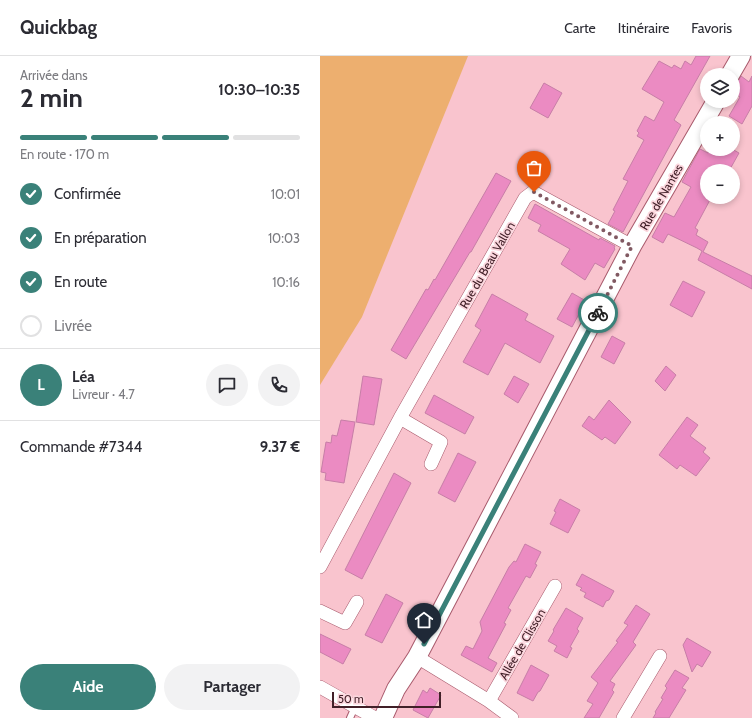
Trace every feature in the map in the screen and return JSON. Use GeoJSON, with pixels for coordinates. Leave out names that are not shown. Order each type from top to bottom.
{"type":"FeatureCollection","features":[{"type":"Feature","properties":{"kind":"main road"},"geometry":{"type":"LineString","coordinates":[[734,68],[741,56]]}},
{"type":"Feature","properties":{"kind":"main road","name":"Rue de Nantes"},"geometry":{"type":"LineString","coordinates":[[383,718],[396,689],[417,657],[632,246],[712,108]]}},
{"type":"Feature","properties":{"kind":"street","name":"Rue du Beau Vallon"},"geometry":{"type":"LineString","coordinates":[[320,567],[400,418],[525,198],[534,192],[632,246]]}},
{"type":"Feature","properties":{"kind":"street"},"geometry":{"type":"LineString","coordinates":[[400,418],[441,442],[430,464]]}},
{"type":"Feature","properties":{"kind":"street","name":"Allée de Clisson"},"geometry":{"type":"LineString","coordinates":[[489,701],[555,586]]}},
{"type":"Feature","properties":{"kind":"street"},"geometry":{"type":"LineString","coordinates":[[320,611],[345,623],[357,602]]}},
{"type":"Feature","properties":{"kind":"street"},"geometry":{"type":"LineString","coordinates":[[623,718],[660,656]]}},
{"type":"Feature","properties":{"kind":"street"},"geometry":{"type":"LineString","coordinates":[[417,657],[489,701],[512,718]]}},
{"type":"Feature","properties":{"kind":"street"},"geometry":{"type":"LineString","coordinates":[[320,687],[353,713],[375,718]]}},
{"type":"Feature","properties":{"kind":"shaded area"},"geometry":{"type":"Polygon","coordinates":[[[320,56],[468,56],[362,317],[320,385],[320,56]]]}},
{"type":"Feature","properties":{"kind":"building"},"geometry":{"type":"Polygon","coordinates":[[[696,56],[710,56],[703,68],[700,68],[700,74],[674,120],[681,125],[623,232],[608,224],[615,211],[613,210],[628,181],[623,179],[644,140],[637,136],[639,133],[637,131],[645,116],[654,121],[664,102],[642,89],[659,61],[672,68],[674,65],[681,69],[685,61],[691,65],[696,56]]]}},
{"type":"Feature","properties":{"kind":"building"},"geometry":{"type":"Polygon","coordinates":[[[741,76],[749,82],[752,76],[752,106],[742,124],[740,123],[740,116],[729,116],[734,108],[740,108],[741,76]]]}},
{"type":"Feature","properties":{"kind":"building"},"geometry":{"type":"Polygon","coordinates":[[[544,83],[562,93],[548,118],[530,108],[544,83]]]}},
{"type":"Feature","properties":{"kind":"building"},"geometry":{"type":"Polygon","coordinates":[[[700,149],[700,156],[737,156],[733,164],[700,164],[700,204],[708,204],[695,228],[698,230],[696,235],[708,242],[703,252],[752,276],[752,289],[698,260],[702,251],[697,248],[668,234],[663,243],[652,237],[665,213],[674,217],[691,187],[682,182],[700,149]]]}},
{"type":"Feature","properties":{"kind":"building"},"geometry":{"type":"Polygon","coordinates":[[[496,173],[511,181],[471,252],[406,359],[391,350],[426,289],[428,290],[434,279],[435,280],[496,173]]]}},
{"type":"Feature","properties":{"kind":"building"},"geometry":{"type":"Polygon","coordinates":[[[535,204],[599,240],[600,238],[615,246],[615,249],[604,268],[595,263],[585,280],[561,264],[570,249],[538,231],[541,225],[528,218],[535,204]]]}},
{"type":"Feature","properties":{"kind":"building"},"geometry":{"type":"Polygon","coordinates":[[[683,281],[705,292],[692,317],[670,305],[683,281]]]}},
{"type":"Feature","properties":{"kind":"building"},"geometry":{"type":"Polygon","coordinates":[[[572,293],[586,301],[572,327],[557,319],[572,293]]]}},
{"type":"Feature","properties":{"kind":"building"},"geometry":{"type":"Polygon","coordinates":[[[492,294],[528,314],[525,320],[554,336],[540,363],[505,343],[488,375],[463,362],[481,330],[475,326],[492,294]]]}},
{"type":"Feature","properties":{"kind":"building"},"geometry":{"type":"Polygon","coordinates":[[[612,336],[625,343],[614,364],[601,357],[612,336]]]}},
{"type":"Feature","properties":{"kind":"building"},"geometry":{"type":"Polygon","coordinates":[[[666,366],[676,375],[665,391],[655,381],[666,366]]]}},
{"type":"Feature","properties":{"kind":"building"},"geometry":{"type":"Polygon","coordinates":[[[363,376],[382,379],[374,425],[356,422],[363,376]]]}},
{"type":"Feature","properties":{"kind":"building"},"geometry":{"type":"Polygon","coordinates":[[[514,376],[529,384],[518,403],[504,394],[514,376]]]}},
{"type":"Feature","properties":{"kind":"building"},"geometry":{"type":"Polygon","coordinates":[[[434,395],[474,417],[465,434],[425,413],[434,395]]]}},
{"type":"Feature","properties":{"kind":"building"},"geometry":{"type":"Polygon","coordinates":[[[609,400],[631,422],[615,444],[605,437],[602,440],[582,426],[589,416],[594,420],[609,400]]]}},
{"type":"Feature","properties":{"kind":"building"},"geometry":{"type":"Polygon","coordinates":[[[687,417],[698,425],[690,436],[706,448],[703,452],[710,458],[696,476],[680,465],[677,469],[659,455],[687,417]]]}},
{"type":"Feature","properties":{"kind":"building"},"geometry":{"type":"Polygon","coordinates":[[[341,420],[355,422],[344,483],[325,480],[326,473],[321,472],[326,442],[331,443],[332,435],[337,436],[341,420]]]}},
{"type":"Feature","properties":{"kind":"building"},"geometry":{"type":"Polygon","coordinates":[[[458,453],[476,462],[455,502],[438,493],[458,453]]]}},
{"type":"Feature","properties":{"kind":"building"},"geometry":{"type":"Polygon","coordinates":[[[394,473],[411,483],[362,579],[345,570],[394,473]]]}},
{"type":"Feature","properties":{"kind":"building"},"geometry":{"type":"Polygon","coordinates":[[[560,499],[580,510],[568,533],[550,524],[560,499]]]}},
{"type":"Feature","properties":{"kind":"building"},"geometry":{"type":"Polygon","coordinates":[[[525,544],[541,552],[535,564],[537,565],[530,578],[526,576],[508,608],[511,610],[504,623],[506,624],[488,658],[497,663],[492,672],[461,655],[466,646],[473,649],[482,631],[480,622],[509,567],[514,561],[516,562],[525,544]]]}},
{"type":"Feature","properties":{"kind":"building"},"geometry":{"type":"Polygon","coordinates":[[[582,574],[614,591],[603,607],[584,597],[586,593],[580,590],[582,588],[576,585],[582,574]]]}},
{"type":"Feature","properties":{"kind":"building"},"geometry":{"type":"Polygon","coordinates":[[[386,594],[403,603],[382,643],[365,635],[386,594]]]}},
{"type":"Feature","properties":{"kind":"building"},"geometry":{"type":"Polygon","coordinates":[[[636,605],[650,614],[633,642],[636,645],[610,681],[615,684],[612,690],[614,692],[599,718],[584,718],[593,704],[587,701],[598,683],[591,677],[618,642],[616,641],[628,625],[624,623],[636,605]]]}},
{"type":"Feature","properties":{"kind":"building"},"geometry":{"type":"Polygon","coordinates":[[[566,608],[583,618],[577,629],[579,631],[570,647],[572,648],[567,658],[554,651],[557,646],[548,641],[566,608]]]}},
{"type":"Feature","properties":{"kind":"building"},"geometry":{"type":"Polygon","coordinates":[[[320,634],[351,649],[343,664],[320,652],[320,634]]]}},
{"type":"Feature","properties":{"kind":"building"},"geometry":{"type":"Polygon","coordinates":[[[687,638],[711,652],[702,667],[697,664],[692,672],[683,645],[687,638]]]}},
{"type":"Feature","properties":{"kind":"building"},"geometry":{"type":"Polygon","coordinates":[[[531,665],[549,675],[533,701],[517,693],[531,665]]]}},
{"type":"Feature","properties":{"kind":"building"},"geometry":{"type":"Polygon","coordinates":[[[675,670],[689,678],[682,688],[686,690],[669,718],[653,718],[663,699],[661,698],[667,688],[665,686],[675,670]]]}},
{"type":"Feature","properties":{"kind":"building"},"geometry":{"type":"Polygon","coordinates":[[[430,688],[441,695],[428,718],[413,710],[423,690],[427,693],[430,688]]]}},
{"type":"Feature","properties":{"kind":"way so far"},"geometry":{"type":"LineString","coordinates":[[534,192],[632,246],[598,313]]}},
{"type":"Feature","properties":{"kind":"route"},"geometry":{"type":"LineString","coordinates":[[424,644],[598,313]]}}]}
